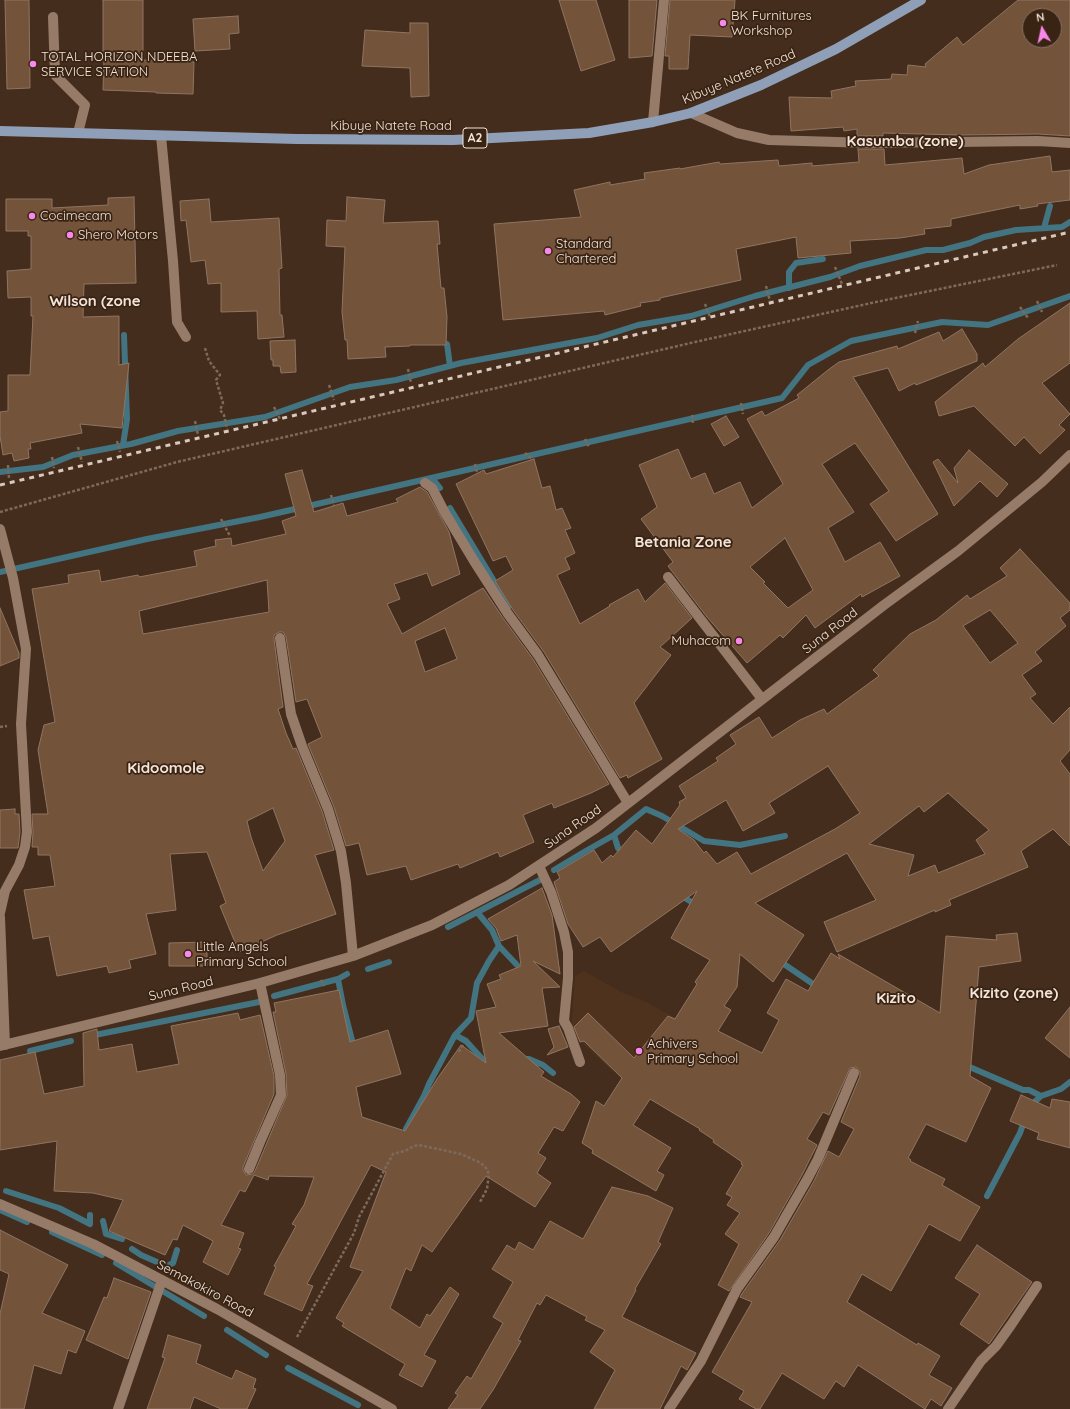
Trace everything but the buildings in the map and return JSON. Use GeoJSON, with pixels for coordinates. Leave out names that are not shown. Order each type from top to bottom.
{"type":"FeatureCollection","features":[{"type":"Feature","properties":{"kind":"main road","name":"Kibuye Natete Road"},"geometry":{"type":"LineString","coordinates":[[0,131],[303,139],[453,140],[589,133],[653,122],[691,113],[761,85],[836,49],[921,0]]}},
{"type":"Feature","properties":{"kind":"street"},"geometry":{"type":"LineString","coordinates":[[653,122],[664,0]]}},
{"type":"Feature","properties":{"kind":"street"},"geometry":{"type":"LineString","coordinates":[[53,18],[55,75],[85,105],[78,133]]}},
{"type":"Feature","properties":{"kind":"street"},"geometry":{"type":"LineString","coordinates":[[691,113],[737,132],[769,140],[871,143],[1038,141],[1070,143]]}},
{"type":"Feature","properties":{"kind":"street"},"geometry":{"type":"LineString","coordinates":[[161,136],[173,260],[177,322],[186,337]]}},
{"type":"Feature","properties":{"kind":"street","name":"Suna Road"},"geometry":{"type":"LineString","coordinates":[[3,1045],[260,983],[353,956],[432,925],[509,885],[596,828],[884,605],[958,551],[1042,482],[1070,455]]}},
{"type":"Feature","properties":{"kind":"street"},"geometry":{"type":"LineString","coordinates":[[425,483],[432,488],[445,513],[508,614],[538,655],[628,803]]}},
{"type":"Feature","properties":{"kind":"street"},"geometry":{"type":"LineString","coordinates":[[0,529],[13,578],[26,649],[21,724],[27,832],[24,853],[5,891],[0,913]]}},
{"type":"Feature","properties":{"kind":"street"},"geometry":{"type":"LineString","coordinates":[[668,577],[762,699]]}},
{"type":"Feature","properties":{"kind":"street"},"geometry":{"type":"LineString","coordinates":[[280,638],[291,714],[302,746],[328,809],[341,852],[346,883],[353,956]]}},
{"type":"Feature","properties":{"kind":"street"},"geometry":{"type":"LineString","coordinates":[[539,866],[551,892],[564,932],[568,952],[568,978],[564,1021],[580,1062]]}},
{"type":"Feature","properties":{"kind":"street"},"geometry":{"type":"LineString","coordinates":[[0,917],[3,1045]]}},
{"type":"Feature","properties":{"kind":"street"},"geometry":{"type":"LineString","coordinates":[[249,1169],[281,1096],[280,1074],[260,983]]}},
{"type":"Feature","properties":{"kind":"street"},"geometry":{"type":"LineString","coordinates":[[669,1409],[701,1361],[736,1289],[774,1237],[808,1178],[818,1159],[854,1072]]}},
{"type":"Feature","properties":{"kind":"street","name":"Semakokiro Road"},"geometry":{"type":"LineString","coordinates":[[0,1204],[93,1244],[162,1280],[217,1309],[392,1409]]}},
{"type":"Feature","properties":{"kind":"street"},"geometry":{"type":"LineString","coordinates":[[118,1409],[162,1280]]}},
{"type":"Feature","properties":{"kind":"street"},"geometry":{"type":"LineString","coordinates":[[948,1409],[981,1361],[996,1346],[1037,1286]]}},
{"type":"Feature","properties":{"kind":"path"},"geometry":{"type":"LineString","coordinates":[[0,512],[177,462],[702,341],[868,304],[1057,265]]}},
{"type":"Feature","properties":{"kind":"path"},"geometry":{"type":"LineString","coordinates":[[835,267],[842,284]]}},
{"type":"Feature","properties":{"kind":"path"},"geometry":{"type":"LineString","coordinates":[[766,286],[770,301]]}},
{"type":"Feature","properties":{"kind":"path"},"geometry":{"type":"LineString","coordinates":[[1037,301],[1042,312]]}},
{"type":"Feature","properties":{"kind":"path"},"geometry":{"type":"LineString","coordinates":[[705,304],[710,317]]}},
{"type":"Feature","properties":{"kind":"path"},"geometry":{"type":"LineString","coordinates":[[1020,306],[1028,318]]}},
{"type":"Feature","properties":{"kind":"path"},"geometry":{"type":"LineString","coordinates":[[915,333],[918,321]]}},
{"type":"Feature","properties":{"kind":"path"},"geometry":{"type":"LineString","coordinates":[[205,348],[209,361],[220,375],[216,380],[223,403],[220,410],[224,415],[227,429]]}},
{"type":"Feature","properties":{"kind":"path"},"geometry":{"type":"LineString","coordinates":[[408,369],[411,383]]}},
{"type":"Feature","properties":{"kind":"path"},"geometry":{"type":"LineString","coordinates":[[329,386],[334,400]]}},
{"type":"Feature","properties":{"kind":"path"},"geometry":{"type":"LineString","coordinates":[[742,403],[743,414]]}},
{"type":"Feature","properties":{"kind":"path"},"geometry":{"type":"LineString","coordinates":[[274,407],[280,419]]}},
{"type":"Feature","properties":{"kind":"path"},"geometry":{"type":"LineString","coordinates":[[692,415],[693,424]]}},
{"type":"Feature","properties":{"kind":"path"},"geometry":{"type":"LineString","coordinates":[[195,421],[198,435]]}},
{"type":"Feature","properties":{"kind":"path"},"geometry":{"type":"LineString","coordinates":[[585,439],[590,447]]}},
{"type":"Feature","properties":{"kind":"path"},"geometry":{"type":"LineString","coordinates":[[117,441],[120,452]]}},
{"type":"Feature","properties":{"kind":"path"},"geometry":{"type":"LineString","coordinates":[[78,448],[82,462]]}},
{"type":"Feature","properties":{"kind":"path"},"geometry":{"type":"LineString","coordinates":[[525,453],[532,459]]}},
{"type":"Feature","properties":{"kind":"path"},"geometry":{"type":"LineString","coordinates":[[52,457],[54,468]]}},
{"type":"Feature","properties":{"kind":"path"},"geometry":{"type":"LineString","coordinates":[[475,464],[478,472]]}},
{"type":"Feature","properties":{"kind":"path"},"geometry":{"type":"LineString","coordinates":[[8,466],[9,478]]}},
{"type":"Feature","properties":{"kind":"path"},"geometry":{"type":"LineString","coordinates":[[331,495],[334,506]]}},
{"type":"Feature","properties":{"kind":"path"},"geometry":{"type":"LineString","coordinates":[[221,519],[230,536]]}},
{"type":"Feature","properties":{"kind":"path"},"geometry":{"type":"LineString","coordinates":[[459,1052],[464,1043]]}},
{"type":"Feature","properties":{"kind":"path"},"geometry":{"type":"LineString","coordinates":[[290,1350],[328,1277],[354,1234],[359,1217],[393,1154],[419,1145],[461,1154],[482,1163],[489,1174],[487,1189],[480,1202]]}},
{"type":"Feature","properties":{"kind":"shaded area","name":"Achivers Primary School"},"geometry":{"type":"Polygon","coordinates":[[[584,971],[621,992],[646,1002],[693,1026],[633,1081],[610,1069],[571,1033],[575,976],[584,971]]]}},
{"type":"Feature","properties":{"kind":"waterway"},"geometry":{"type":"LineString","coordinates":[[1044,228],[1050,206]]}},
{"type":"Feature","properties":{"kind":"waterway"},"geometry":{"type":"LineString","coordinates":[[0,472],[43,467],[73,455],[131,444],[178,431],[265,417],[350,387],[396,380],[461,363],[597,338],[638,325],[691,316],[755,296],[830,277],[860,266],[926,250],[943,250],[970,243],[984,237],[1016,230],[1062,227],[1070,222]]}},
{"type":"Feature","properties":{"kind":"waterway"},"geometry":{"type":"LineString","coordinates":[[789,288],[789,272],[796,263],[823,259]]}},
{"type":"Feature","properties":{"kind":"waterway"},"geometry":{"type":"LineString","coordinates":[[0,572],[147,539],[260,517],[782,398],[808,365],[851,341],[942,322],[988,325],[1070,296]]}},
{"type":"Feature","properties":{"kind":"waterway"},"geometry":{"type":"LineString","coordinates":[[123,445],[127,419],[124,335]]}},
{"type":"Feature","properties":{"kind":"waterway"},"geometry":{"type":"LineString","coordinates":[[447,344],[450,366]]}},
{"type":"Feature","properties":{"kind":"waterway"},"geometry":{"type":"LineString","coordinates":[[432,478],[440,488]]}},
{"type":"Feature","properties":{"kind":"waterway"},"geometry":{"type":"LineString","coordinates":[[450,508],[509,606]]}},
{"type":"Feature","properties":{"kind":"waterway"},"geometry":{"type":"LineString","coordinates":[[554,870],[614,835],[646,809],[662,816],[704,841],[740,845],[785,836]]}},
{"type":"Feature","properties":{"kind":"waterway"},"geometry":{"type":"LineString","coordinates":[[614,835],[618,848],[624,855]]}},
{"type":"Feature","properties":{"kind":"waterway"},"geometry":{"type":"LineString","coordinates":[[448,927],[540,880]]}},
{"type":"Feature","properties":{"kind":"waterway"},"geometry":{"type":"LineString","coordinates":[[680,895],[698,906]]}},
{"type":"Feature","properties":{"kind":"waterway"},"geometry":{"type":"LineString","coordinates":[[477,912],[492,930],[499,946],[517,965]]}},
{"type":"Feature","properties":{"kind":"waterway"},"geometry":{"type":"LineString","coordinates":[[406,1129],[455,1035],[471,1018],[477,983],[499,946]]}},
{"type":"Feature","properties":{"kind":"waterway"},"geometry":{"type":"LineString","coordinates":[[778,960],[819,988]]}},
{"type":"Feature","properties":{"kind":"waterway"},"geometry":{"type":"LineString","coordinates":[[368,969],[389,962]]}},
{"type":"Feature","properties":{"kind":"waterway"},"geometry":{"type":"LineString","coordinates":[[274,996],[338,979],[347,974]]}},
{"type":"Feature","properties":{"kind":"waterway"},"geometry":{"type":"LineString","coordinates":[[338,979],[354,1048]]}},
{"type":"Feature","properties":{"kind":"waterway"},"geometry":{"type":"LineString","coordinates":[[90,1036],[259,1002]]}},
{"type":"Feature","properties":{"kind":"waterway"},"geometry":{"type":"LineString","coordinates":[[455,1035],[466,1041],[485,1062],[494,1061]]}},
{"type":"Feature","properties":{"kind":"waterway"},"geometry":{"type":"LineString","coordinates":[[30,1051],[71,1041]]}},
{"type":"Feature","properties":{"kind":"waterway"},"geometry":{"type":"LineString","coordinates":[[521,1059],[529,1059],[543,1065],[553,1073]]}},
{"type":"Feature","properties":{"kind":"waterway"},"geometry":{"type":"LineString","coordinates":[[965,1065],[1023,1090],[1029,1090],[1041,1096]]}},
{"type":"Feature","properties":{"kind":"waterway"},"geometry":{"type":"LineString","coordinates":[[1029,1107],[1041,1096],[1061,1089],[1070,1082]]}},
{"type":"Feature","properties":{"kind":"waterway"},"geometry":{"type":"LineString","coordinates":[[987,1196],[1020,1133],[1025,1119]]}},
{"type":"Feature","properties":{"kind":"waterway"},"geometry":{"type":"LineString","coordinates":[[6,1191],[59,1208],[90,1224],[90,1215]]}},
{"type":"Feature","properties":{"kind":"waterway"},"geometry":{"type":"LineString","coordinates":[[0,1210],[27,1222]]}},
{"type":"Feature","properties":{"kind":"waterway"},"geometry":{"type":"LineString","coordinates":[[103,1221],[106,1234],[122,1239]]}},
{"type":"Feature","properties":{"kind":"waterway"},"geometry":{"type":"LineString","coordinates":[[52,1232],[102,1255]]}},
{"type":"Feature","properties":{"kind":"waterway"},"geometry":{"type":"LineString","coordinates":[[132,1249],[157,1262]]}},
{"type":"Feature","properties":{"kind":"waterway"},"geometry":{"type":"LineString","coordinates":[[167,1266],[173,1263],[177,1250]]}},
{"type":"Feature","properties":{"kind":"waterway"},"geometry":{"type":"LineString","coordinates":[[116,1263],[204,1316]]}},
{"type":"Feature","properties":{"kind":"waterway"},"geometry":{"type":"LineString","coordinates":[[195,1282],[216,1294]]}},
{"type":"Feature","properties":{"kind":"waterway"},"geometry":{"type":"LineString","coordinates":[[227,1330],[266,1355]]}},
{"type":"Feature","properties":{"kind":"waterway"},"geometry":{"type":"LineString","coordinates":[[288,1368],[358,1405]]}},
{"type":"Feature","properties":{"kind":"railway"},"geometry":{"type":"LineString","coordinates":[[0,485],[1070,232]]}},
{"type":"Feature","properties":{"kind":"place","name":"BK Furnitures Workshop"},"geometry":{"type":"Point","coordinates":[723,23]}},
{"type":"Feature","properties":{"kind":"place","name":"TOTAL HORIZON NDEEBA SERVICE STATION"},"geometry":{"type":"Point","coordinates":[33,64]}},
{"type":"Feature","properties":{"kind":"place","name":"Cocimecam"},"geometry":{"type":"Point","coordinates":[32,216]}},
{"type":"Feature","properties":{"kind":"place","name":"Shero Motors"},"geometry":{"type":"Point","coordinates":[70,235]}},
{"type":"Feature","properties":{"kind":"place","name":"Standard Chartered"},"geometry":{"type":"Point","coordinates":[548,251]}},
{"type":"Feature","properties":{"kind":"place","name":"Muhacom"},"geometry":{"type":"Point","coordinates":[739,641]}},
{"type":"Feature","properties":{"kind":"place","name":"Little Angels Primary School"},"geometry":{"type":"Point","coordinates":[188,954]}},
{"type":"Feature","properties":{"kind":"place","name":"Achivers Primary School"},"geometry":{"type":"Point","coordinates":[639,1051]}},
{"type":"Feature","properties":{"kind":"district","name":"Kasumba (zone)"},"geometry":{"type":"Point","coordinates":[905,141]}},
{"type":"Feature","properties":{"kind":"district","name":"Wilson (zone"},"geometry":{"type":"Point","coordinates":[95,301]}},
{"type":"Feature","properties":{"kind":"district","name":"Betania Zone"},"geometry":{"type":"Point","coordinates":[683,542]}},
{"type":"Feature","properties":{"kind":"district","name":"Kidoomole"},"geometry":{"type":"Point","coordinates":[166,768]}},
{"type":"Feature","properties":{"kind":"district","name":"Kizito (zone)"},"geometry":{"type":"Point","coordinates":[1014,993]}},
{"type":"Feature","properties":{"kind":"district","name":"Kizito"},"geometry":{"type":"Point","coordinates":[896,998]}}]}
